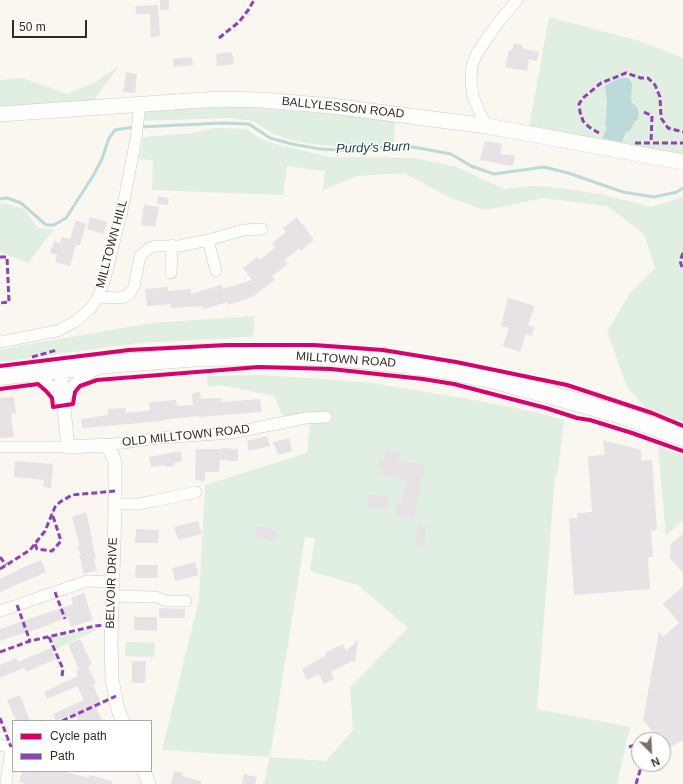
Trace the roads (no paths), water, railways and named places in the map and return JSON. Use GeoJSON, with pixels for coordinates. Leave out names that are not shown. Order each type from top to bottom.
{"type":"FeatureCollection","features":[{"type":"Feature","properties":{"kind":"highway","name":"MILLTOWN ROAD"},"geometry":{"type":"LineString","coordinates":[[0,376],[106,364],[201,357],[295,356],[393,363],[442,369],[540,392],[618,414],[683,437]]}},
{"type":"Feature","properties":{"kind":"main road","name":"BALLYLESSON ROAD"},"geometry":{"type":"LineString","coordinates":[[0,114],[66,110],[139,109],[218,99],[262,100],[332,106],[487,126],[683,162]]}},
{"type":"Feature","properties":{"kind":"street"},"geometry":{"type":"LineString","coordinates":[[487,126],[479,111],[474,96],[471,81],[472,66],[478,53],[498,23],[517,0]]}},
{"type":"Feature","properties":{"kind":"street","name":"MILLTOWN HILL"},"geometry":{"type":"LineString","coordinates":[[0,342],[57,331],[76,321],[90,309],[98,297],[105,279],[122,211],[136,138],[139,109]]}},
{"type":"Feature","properties":{"kind":"street"},"geometry":{"type":"LineString","coordinates":[[98,297],[125,297],[129,294],[134,286],[140,256],[149,248],[156,246],[179,246],[244,230],[262,229]]}},
{"type":"Feature","properties":{"kind":"street"},"geometry":{"type":"LineString","coordinates":[[208,240],[216,271]]}},
{"type":"Feature","properties":{"kind":"street"},"geometry":{"type":"LineString","coordinates":[[171,273],[172,246]]}},
{"type":"Feature","properties":{"kind":"street"},"geometry":{"type":"LineString","coordinates":[[63,399],[80,380],[91,371],[106,364]]}},
{"type":"Feature","properties":{"kind":"street"},"geometry":{"type":"LineString","coordinates":[[60,369],[68,447]]}},
{"type":"Feature","properties":{"kind":"street"},"geometry":{"type":"LineString","coordinates":[[25,373],[42,380],[63,399]]}},
{"type":"Feature","properties":{"kind":"street","name":"OLD MILLTOWN ROAD"},"geometry":{"type":"LineString","coordinates":[[0,447],[68,447],[107,445],[160,438],[231,433],[306,418],[326,417]]}},
{"type":"Feature","properties":{"kind":"street","name":"BELVOIR DRIVE"},"geometry":{"type":"LineString","coordinates":[[107,445],[115,461],[111,641],[112,679],[118,710],[122,720]]}},
{"type":"Feature","properties":{"kind":"street"},"geometry":{"type":"LineString","coordinates":[[115,504],[154,502],[196,492]]}},
{"type":"Feature","properties":{"kind":"street"},"geometry":{"type":"LineString","coordinates":[[0,611],[87,581],[112,582]]}},
{"type":"Feature","properties":{"kind":"street"},"geometry":{"type":"LineString","coordinates":[[112,596],[156,597],[166,601],[186,600]]}},
{"type":"Feature","properties":{"kind":"street"},"geometry":{"type":"LineString","coordinates":[[0,745],[12,747],[4,783]]}},
{"type":"Feature","properties":{"kind":"street"},"geometry":{"type":"LineString","coordinates":[[144,772],[149,784]]}},
{"type":"Feature","properties":{"kind":"water"},"geometry":{"type":"Polygon","coordinates":[[[621,78],[628,78],[632,83],[631,101],[638,109],[639,115],[630,131],[626,132],[622,142],[602,138],[607,128],[605,125],[607,102],[605,86],[621,78]]]}},
{"type":"Feature","properties":{"kind":"waterway","name":"Purdy's Burn"},"geometry":{"type":"LineString","coordinates":[[140,127],[222,123],[249,124],[270,138],[320,149],[356,151],[380,147],[413,147],[451,154],[471,166],[494,174],[544,167],[568,173],[623,192],[654,197],[677,192],[683,188]]}},
{"type":"Feature","properties":{"kind":"waterway","name":"Purdy's Burn"},"geometry":{"type":"LineString","coordinates":[[0,199],[7,198],[21,203],[46,225],[54,225],[66,218],[93,176],[102,159],[109,138],[115,130],[134,127]]}}]}
